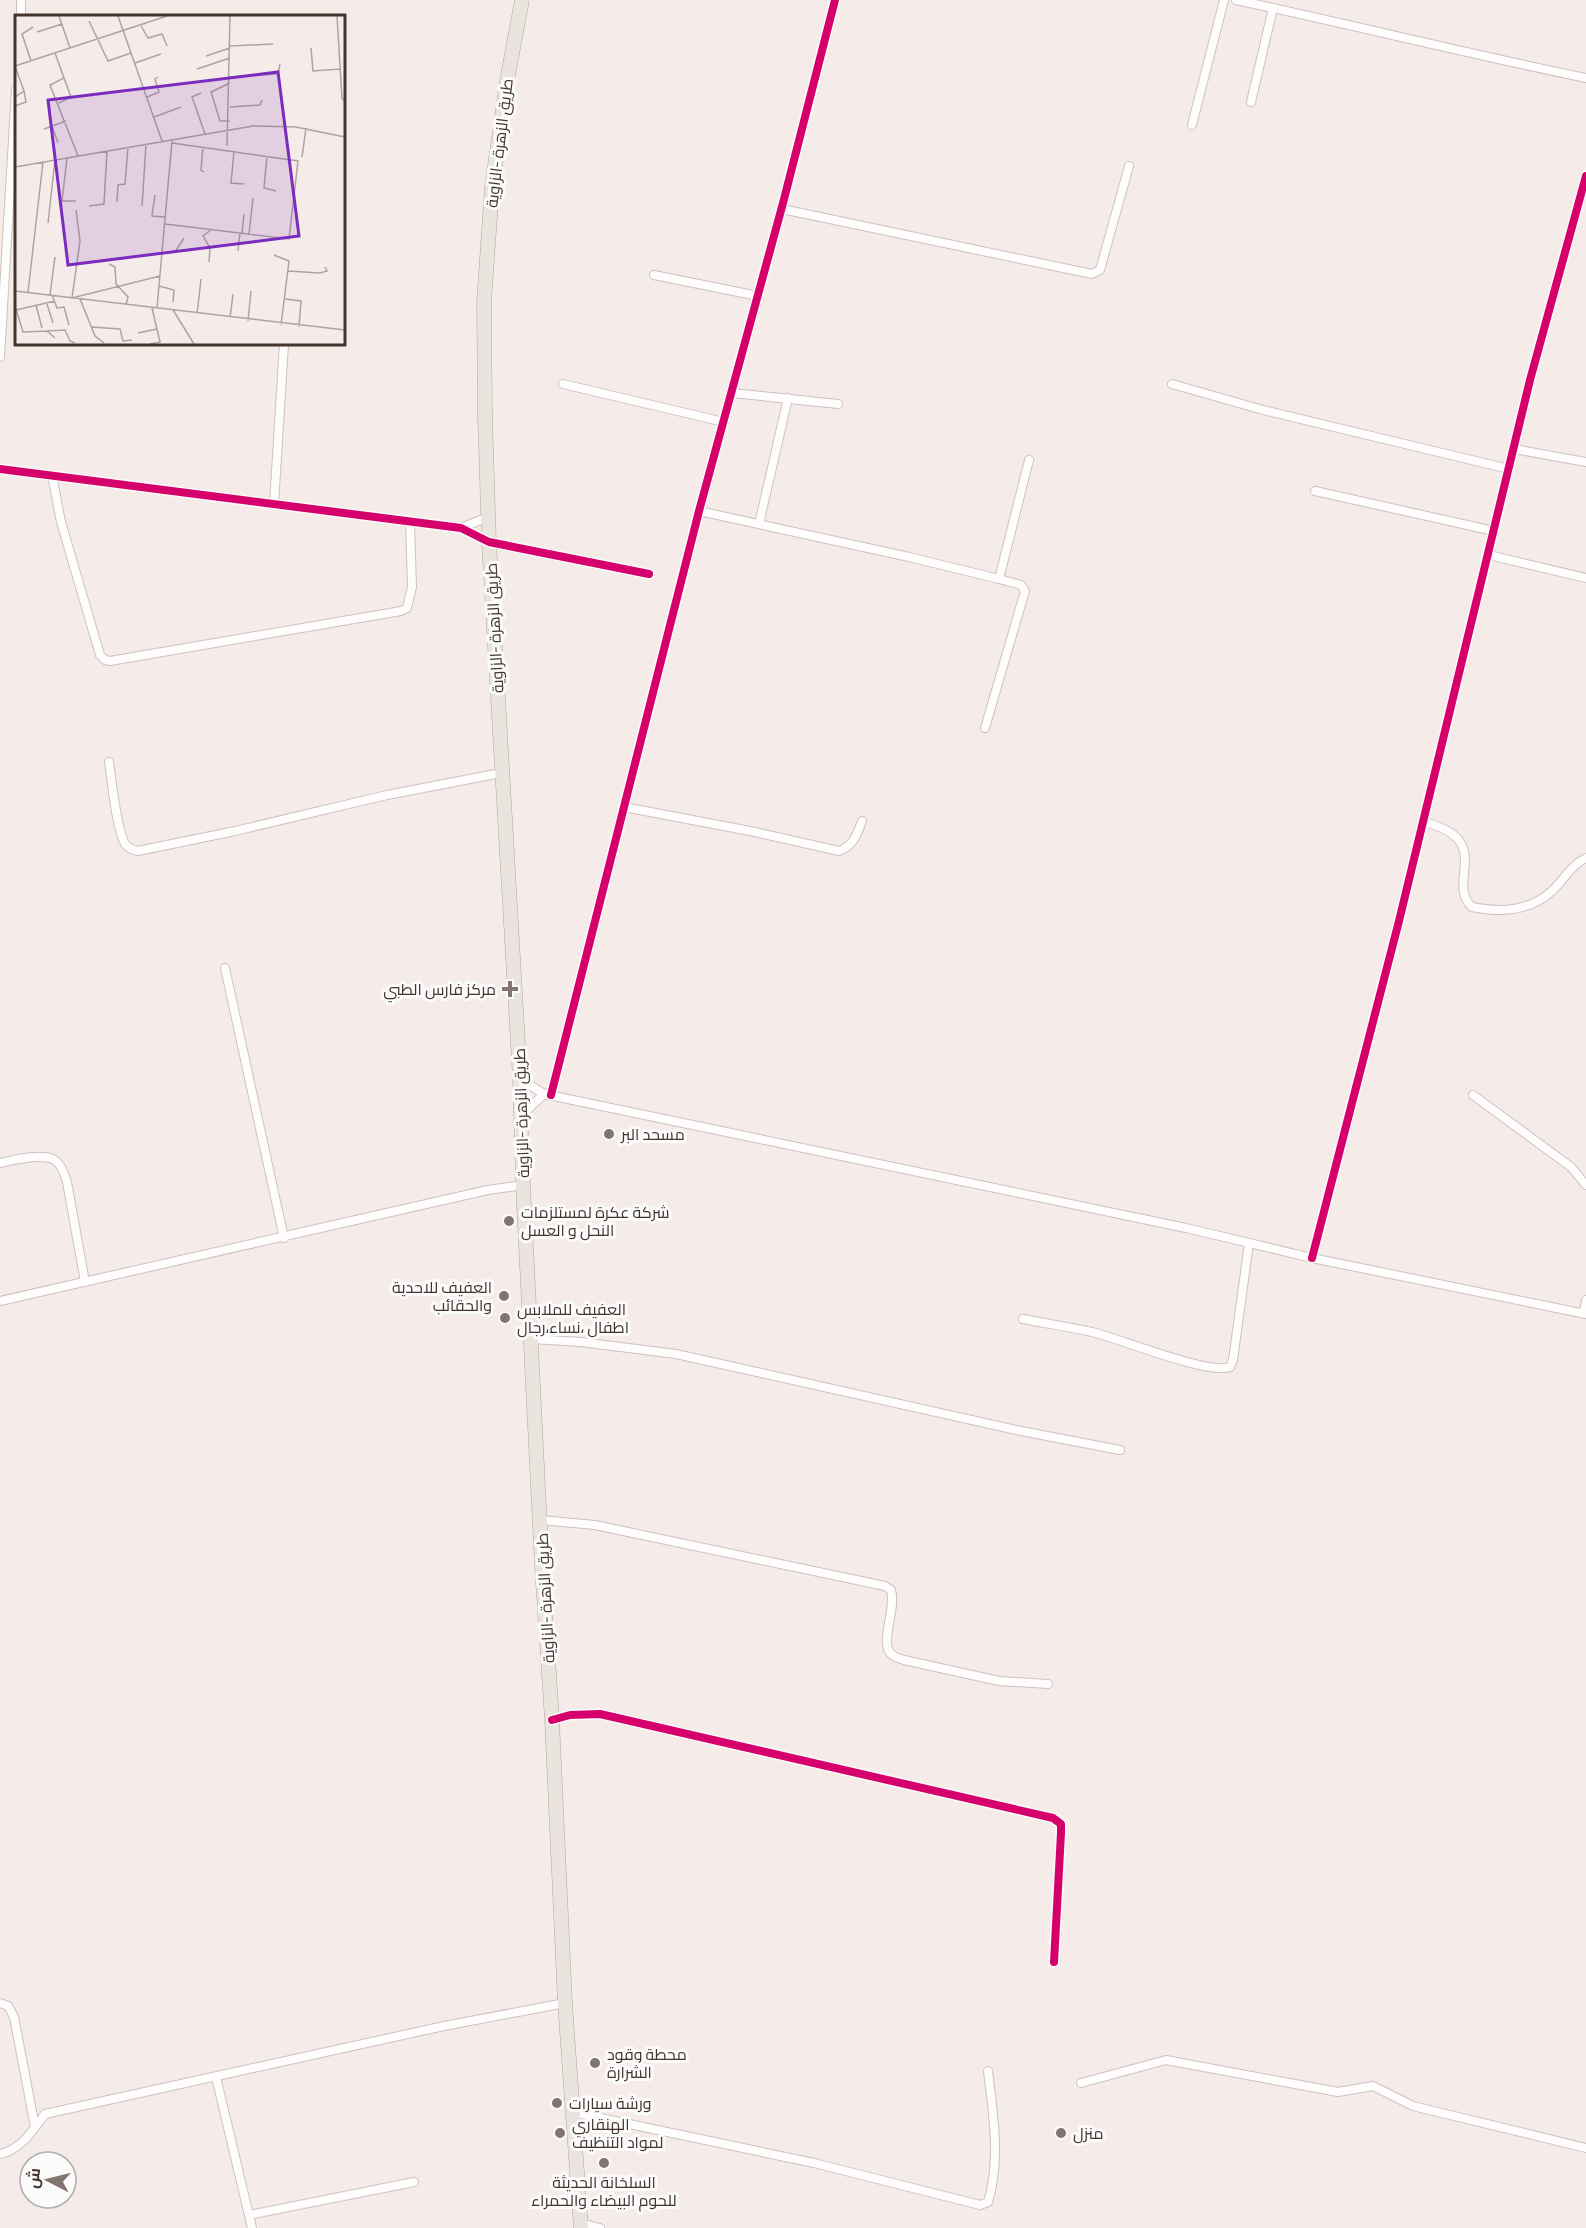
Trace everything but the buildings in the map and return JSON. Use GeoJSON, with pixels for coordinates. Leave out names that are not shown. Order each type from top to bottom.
{"type":"FeatureCollection","features":[{"type":"Feature","properties":{"kind":"main road","name":"طريق الزهرة -الزاوية"},"geometry":{"type":"LineString","coordinates":[[522,0],[497,148],[488,242],[484,318],[488,518],[520,1079],[523,1185],[565,2003],[581,2226]]}},
{"type":"Feature","properties":{"kind":"street"},"geometry":{"type":"LineString","coordinates":[[521,1116],[547,1094],[624,807],[699,511],[782,209],[835,0]]}},
{"type":"Feature","properties":{"kind":"street"},"geometry":{"type":"LineString","coordinates":[[1192,125],[1224,0]]}},
{"type":"Feature","properties":{"kind":"street"},"geometry":{"type":"LineString","coordinates":[[1236,0],[1392,33],[1470,54],[1586,78]]}},
{"type":"Feature","properties":{"kind":"street"},"geometry":{"type":"LineString","coordinates":[[1251,102],[1273,8]]}},
{"type":"Feature","properties":{"kind":"street"},"geometry":{"type":"LineString","coordinates":[[0,357],[15,106]]}},
{"type":"Feature","properties":{"kind":"street"},"geometry":{"type":"LineString","coordinates":[[782,209],[1092,274],[1100,270],[1129,166]]}},
{"type":"Feature","properties":{"kind":"street"},"geometry":{"type":"LineString","coordinates":[[1312,1257],[1348,1125],[1424,822],[1530,380],[1586,176]]}},
{"type":"Feature","properties":{"kind":"street"},"geometry":{"type":"LineString","coordinates":[[654,275],[758,296]]}},
{"type":"Feature","properties":{"kind":"street"},"geometry":{"type":"LineString","coordinates":[[274,504],[285,345]]}},
{"type":"Feature","properties":{"kind":"street"},"geometry":{"type":"LineString","coordinates":[[562,384],[724,422]]}},
{"type":"Feature","properties":{"kind":"street"},"geometry":{"type":"LineString","coordinates":[[1172,384],[1263,410],[1509,469]]}},
{"type":"Feature","properties":{"kind":"street"},"geometry":{"type":"LineString","coordinates":[[732,393],[838,404]]}},
{"type":"Feature","properties":{"kind":"street"},"geometry":{"type":"LineString","coordinates":[[759,524],[788,398]]}},
{"type":"Feature","properties":{"kind":"street"},"geometry":{"type":"LineString","coordinates":[[1514,449],[1586,462]]}},
{"type":"Feature","properties":{"kind":"street"},"geometry":{"type":"LineString","coordinates":[[999,579],[1029,460]]}},
{"type":"Feature","properties":{"kind":"street"},"geometry":{"type":"LineString","coordinates":[[0,469],[462,528],[489,542],[649,574]]}},
{"type":"Feature","properties":{"kind":"street"},"geometry":{"type":"LineString","coordinates":[[52,475],[61,522],[100,655],[110,661],[402,611],[407,608],[411,600],[410,522]]}},
{"type":"Feature","properties":{"kind":"street"},"geometry":{"type":"LineString","coordinates":[[1315,491],[1494,531]]}},
{"type":"Feature","properties":{"kind":"street"},"geometry":{"type":"LineString","coordinates":[[699,511],[909,556],[1021,585],[1025,591],[985,728]]}},
{"type":"Feature","properties":{"kind":"street"},"geometry":{"type":"LineString","coordinates":[[462,528],[488,518]]}},
{"type":"Feature","properties":{"kind":"street"},"geometry":{"type":"LineString","coordinates":[[1489,555],[1586,579]]}},
{"type":"Feature","properties":{"kind":"street"},"geometry":{"type":"LineString","coordinates":[[109,762],[125,843],[130,849],[138,851],[387,795],[501,773]]}},
{"type":"Feature","properties":{"kind":"street"},"geometry":{"type":"LineString","coordinates":[[624,807],[839,851],[849,848],[862,821]]}},
{"type":"Feature","properties":{"kind":"street"},"geometry":{"type":"LineString","coordinates":[[1424,822],[1439,826],[1461,841],[1466,859],[1466,896],[1472,907],[1516,909],[1530,906],[1552,891],[1573,867],[1586,858]]}},
{"type":"Feature","properties":{"kind":"street"},"geometry":{"type":"LineString","coordinates":[[225,968],[284,1238]]}},
{"type":"Feature","properties":{"kind":"street"},"geometry":{"type":"LineString","coordinates":[[520,1079],[547,1094],[1312,1257],[1585,1313],[1586,1300]]}},
{"type":"Feature","properties":{"kind":"street"},"geometry":{"type":"LineString","coordinates":[[1473,1095],[1571,1167],[1586,1185]]}},
{"type":"Feature","properties":{"kind":"street"},"geometry":{"type":"LineString","coordinates":[[0,1163],[45,1156],[56,1160],[62,1168],[68,1182],[85,1282]]}},
{"type":"Feature","properties":{"kind":"street"},"geometry":{"type":"LineString","coordinates":[[0,1301],[488,1190],[523,1185]]}},
{"type":"Feature","properties":{"kind":"street"},"geometry":{"type":"LineString","coordinates":[[1023,1319],[1096,1333],[1202,1365],[1224,1369],[1230,1366],[1233,1360],[1249,1242]]}},
{"type":"Feature","properties":{"kind":"street"},"geometry":{"type":"LineString","coordinates":[[532,1339],[581,1342],[676,1354],[1021,1431],[1120,1450]]}},
{"type":"Feature","properties":{"kind":"street"},"geometry":{"type":"LineString","coordinates":[[541,1520],[595,1525],[885,1586],[891,1590],[893,1597],[888,1640],[888,1649],[893,1656],[999,1681],[1048,1684]]}},
{"type":"Feature","properties":{"kind":"street"},"geometry":{"type":"LineString","coordinates":[[552,1720],[570,1714],[600,1714],[1053,1818],[1060,1824],[1061,1833],[1054,1962]]}},
{"type":"Feature","properties":{"kind":"street"},"geometry":{"type":"LineString","coordinates":[[0,2003],[8,2006],[14,2017],[35,2127]]}},
{"type":"Feature","properties":{"kind":"street"},"geometry":{"type":"LineString","coordinates":[[0,2154],[17,2146],[45,2114],[444,2026],[565,2003]]}},
{"type":"Feature","properties":{"kind":"street"},"geometry":{"type":"LineString","coordinates":[[1081,2083],[1166,2060],[1338,2092],[1373,2086],[1413,2106],[1586,2148]]}},
{"type":"Feature","properties":{"kind":"street"},"geometry":{"type":"LineString","coordinates":[[572,2112],[814,2163],[980,2205],[988,2202],[996,2147],[988,2071]]}},
{"type":"Feature","properties":{"kind":"street"},"geometry":{"type":"LineString","coordinates":[[216,2077],[252,2228]]}},
{"type":"Feature","properties":{"kind":"street"},"geometry":{"type":"LineString","coordinates":[[249,2215],[414,2182]]}},
{"type":"Feature","properties":{"kind":"street"},"geometry":{"type":"LineString","coordinates":[[581,2226],[600,2228]]}},
{"type":"Feature","properties":{"kind":"cycle path"},"geometry":{"type":"LineString","coordinates":[[551,1095],[699,511],[783,203],[835,0]]}},
{"type":"Feature","properties":{"kind":"cycle path"},"geometry":{"type":"LineString","coordinates":[[1312,1258],[1399,921],[1530,380],[1586,176]]}},
{"type":"Feature","properties":{"kind":"cycle path"},"geometry":{"type":"LineString","coordinates":[[0,469],[461,528],[489,542],[649,574]]}},
{"type":"Feature","properties":{"kind":"cycle path"},"geometry":{"type":"LineString","coordinates":[[552,1720],[570,1715],[600,1714],[1053,1818],[1061,1824],[1054,1962]]}},
{"type":"Feature","properties":{"kind":"place","name":"مركز فارس الطبي"},"geometry":{"type":"Point","coordinates":[510,989]}},
{"type":"Feature","properties":{"kind":"place","name":"مسحد البر"},"geometry":{"type":"Point","coordinates":[609,1134]}},
{"type":"Feature","properties":{"kind":"place","name":"شركة عكرة لمستلزمات النحل و العسل"},"geometry":{"type":"Point","coordinates":[509,1221]}},
{"type":"Feature","properties":{"kind":"place","name":"العفيف للاحدية والحقائب"},"geometry":{"type":"Point","coordinates":[504,1296]}},
{"type":"Feature","properties":{"kind":"place","name":"العفيف للملابس اطفال ،نساء،رجال"},"geometry":{"type":"Point","coordinates":[505,1318]}},
{"type":"Feature","properties":{"kind":"place","name":"محطة وقود الشرارة"},"geometry":{"type":"Point","coordinates":[595,2063]}},
{"type":"Feature","properties":{"kind":"place","name":"ورشة سيارات"},"geometry":{"type":"Point","coordinates":[557,2103]}},
{"type":"Feature","properties":{"kind":"place","name":"الهنقاري لمواد التنظيف"},"geometry":{"type":"Point","coordinates":[560,2133]}},
{"type":"Feature","properties":{"kind":"place","name":"منزل"},"geometry":{"type":"Point","coordinates":[1061,2133]}},
{"type":"Feature","properties":{"kind":"place","name":"السلخانة الحديثة للحوم البيضاء والحمراء"},"geometry":{"type":"Point","coordinates":[604,2163]}}]}
